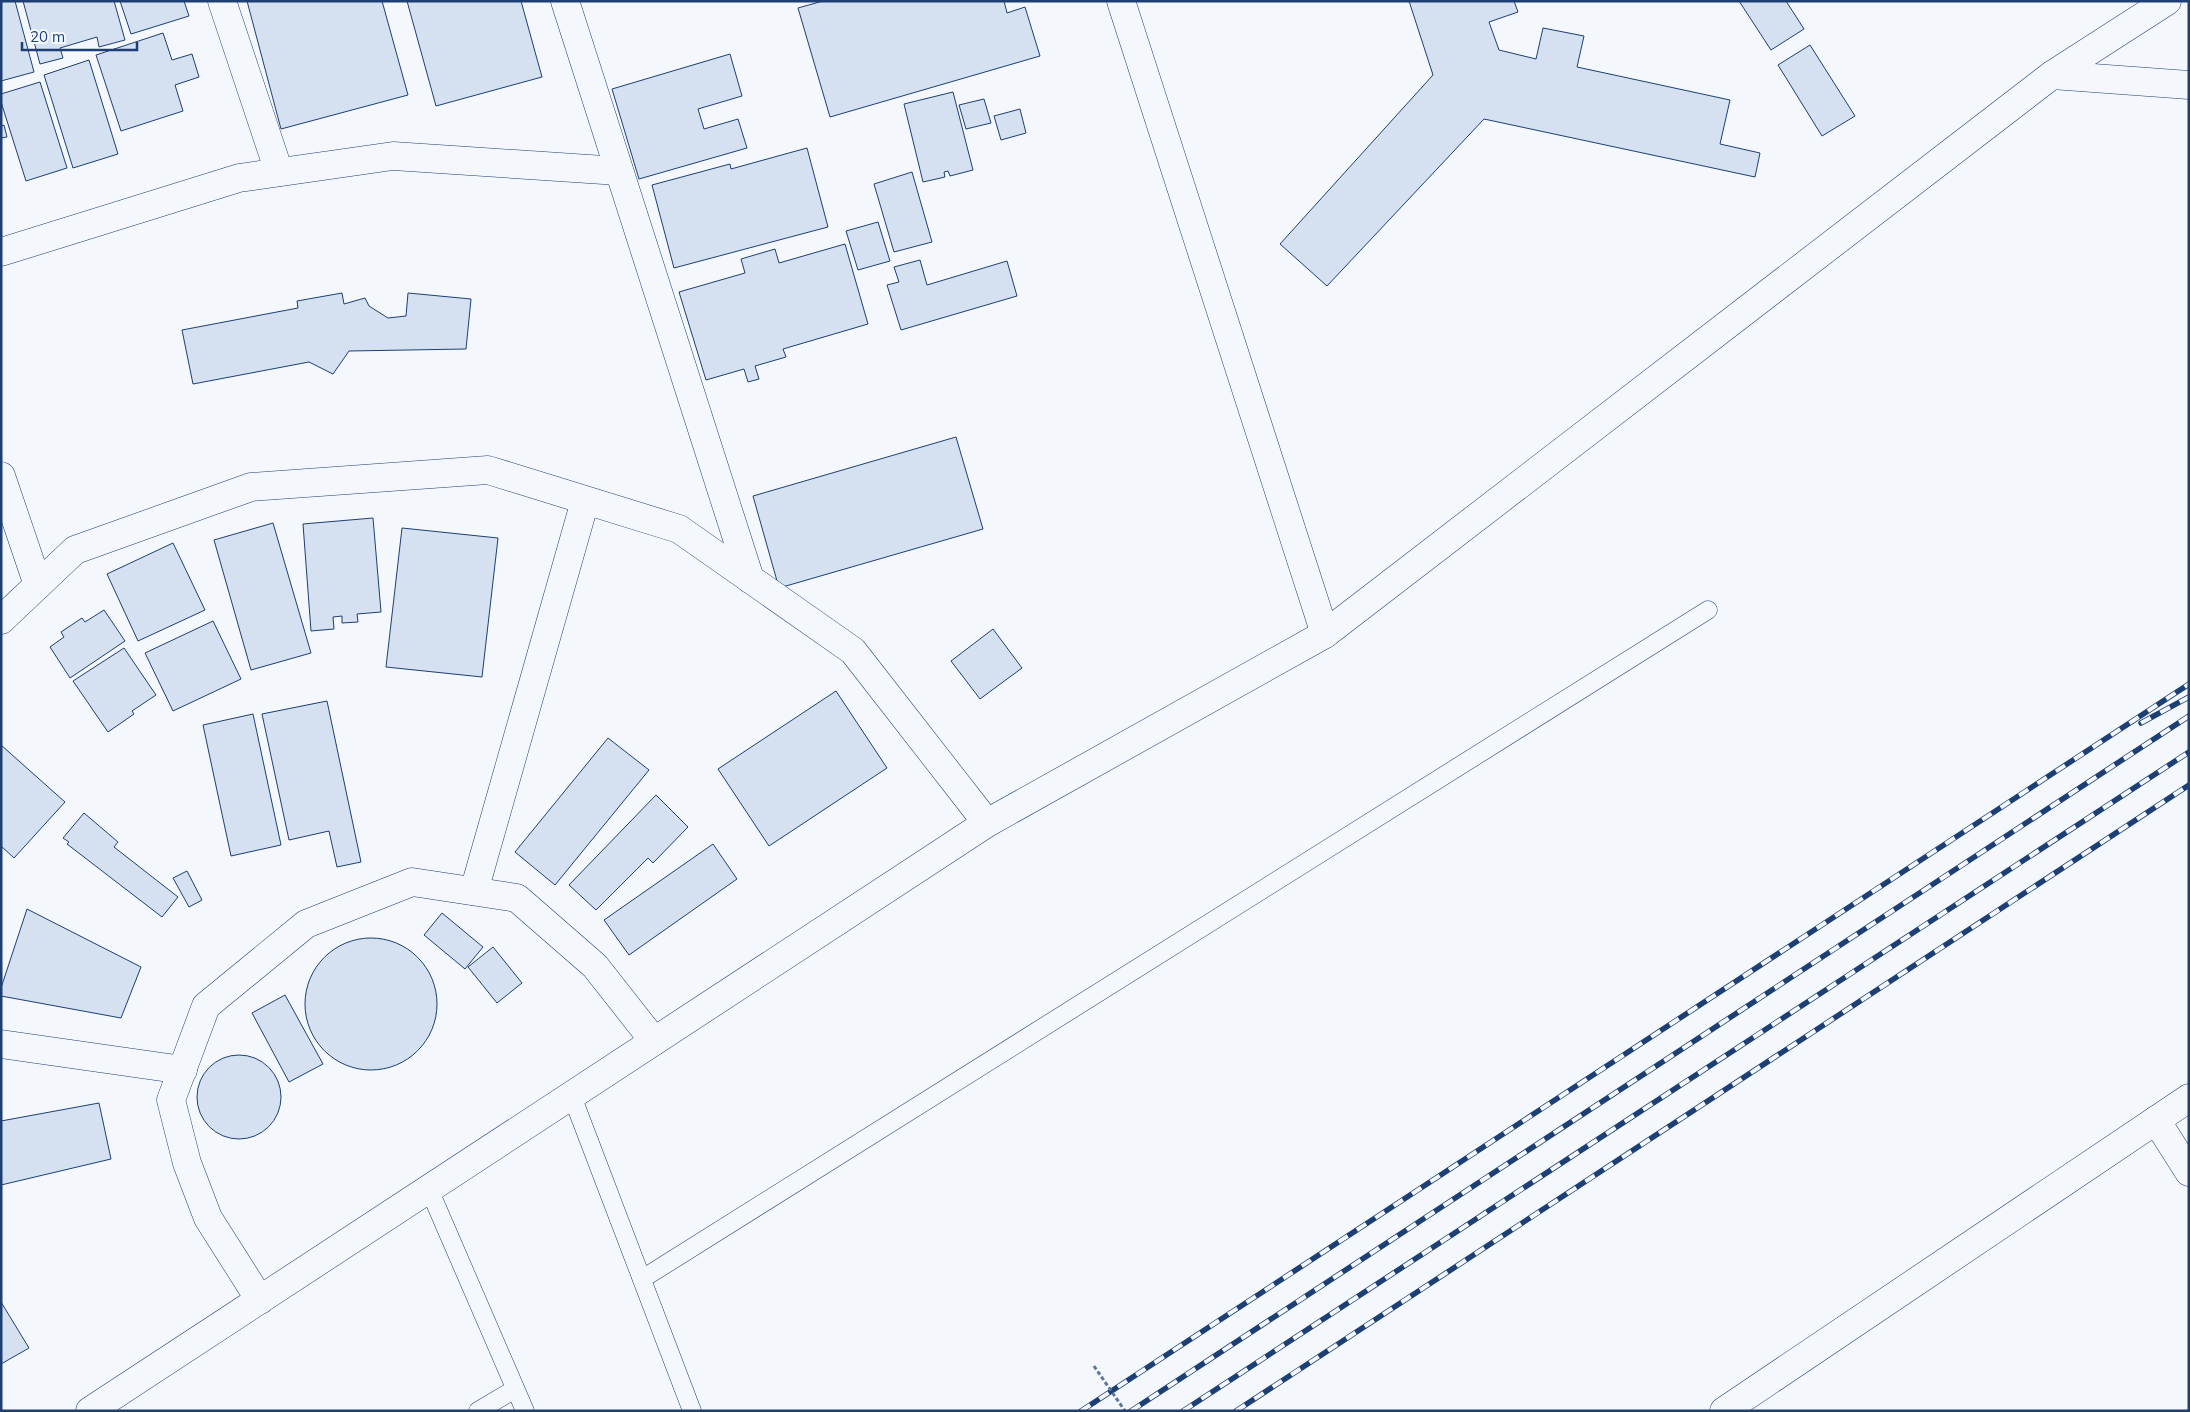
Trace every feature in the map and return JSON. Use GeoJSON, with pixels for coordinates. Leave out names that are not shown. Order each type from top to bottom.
{"type":"FeatureCollection","features":[{"type":"Feature","properties":{"kind":"street"},"geometry":{"type":"LineString","coordinates":[[222,1],[279,172]]}},
{"type":"Feature","properties":{"kind":"street"},"geometry":{"type":"LineString","coordinates":[[565,1],[750,579]]}},
{"type":"Feature","properties":{"kind":"street"},"geometry":{"type":"LineString","coordinates":[[1121,1],[1326,634]]}},
{"type":"Feature","properties":{"kind":"street"},"geometry":{"type":"LineString","coordinates":[[90,1411],[987,823],[1326,634],[2052,75],[2167,1]]}},
{"type":"Feature","properties":{"kind":"street"},"geometry":{"type":"LineString","coordinates":[[2052,75],[2189,85]]}},
{"type":"Feature","properties":{"kind":"street"},"geometry":{"type":"LineString","coordinates":[[1,252],[239,178],[393,156],[619,171]]}},
{"type":"Feature","properties":{"kind":"street"},"geometry":{"type":"LineString","coordinates":[[1,620],[74,550],[251,487],[488,470],[679,528],[853,651],[987,823]]}},
{"type":"Feature","properties":{"kind":"street"},"geometry":{"type":"LineString","coordinates":[[1,476],[38,585]]}},
{"type":"Feature","properties":{"kind":"street"},"geometry":{"type":"LineString","coordinates":[[474,891],[585,500]]}},
{"type":"Feature","properties":{"kind":"street"},"geometry":{"type":"LineString","coordinates":[[260,1300],[208,1218],[187,1163],[171,1100],[206,1006],[306,924],[412,882],[517,898],[595,966],[654,1041]]}},
{"type":"Feature","properties":{"kind":"street"},"geometry":{"type":"LineString","coordinates":[[1,1044],[183,1070]]}},
{"type":"Feature","properties":{"kind":"street"},"geometry":{"type":"LineString","coordinates":[[1724,1411],[2189,1098]]}},
{"type":"Feature","properties":{"kind":"street"},"geometry":{"type":"LineString","coordinates":[[2156,1120],[2189,1172]]}},
{"type":"Feature","properties":{"kind":"lane"},"geometry":{"type":"LineString","coordinates":[[642,1279],[1708,610]]}},
{"type":"Feature","properties":{"kind":"lane"},"geometry":{"type":"LineString","coordinates":[[572,1096],[692,1411]]}},
{"type":"Feature","properties":{"kind":"lane"},"geometry":{"type":"LineString","coordinates":[[429,1189],[525,1411]]}},
{"type":"Feature","properties":{"kind":"lane"},"geometry":{"type":"LineString","coordinates":[[478,1411],[515,1389]]}},
{"type":"Feature","properties":{"kind":"path"},"geometry":{"type":"LineString","coordinates":[[1094,1366],[1125,1411]]}},
{"type":"Feature","properties":{"kind":"building"},"geometry":{"type":"Polygon","coordinates":[[[1,1],[15,1],[34,72],[1,81],[1,1]]]}},
{"type":"Feature","properties":{"kind":"building"},"geometry":{"type":"Polygon","coordinates":[[[23,1],[114,1],[125,40],[99,47],[97,37],[60,48],[63,58],[40,64],[23,1]]]}},
{"type":"Feature","properties":{"kind":"building"},"geometry":{"type":"Polygon","coordinates":[[[120,1],[184,1],[189,16],[131,34],[120,1]]]}},
{"type":"Feature","properties":{"kind":"building"},"geometry":{"type":"Polygon","coordinates":[[[247,1],[382,1],[408,95],[281,129],[247,1]]]}},
{"type":"Feature","properties":{"kind":"building"},"geometry":{"type":"Polygon","coordinates":[[[407,1],[521,1],[542,77],[436,106],[407,1]]]}},
{"type":"Feature","properties":{"kind":"building"},"geometry":{"type":"Polygon","coordinates":[[[823,1],[1004,1],[1007,13],[1025,7],[1040,56],[830,117],[798,8],[823,1]]]}},
{"type":"Feature","properties":{"kind":"building"},"geometry":{"type":"Polygon","coordinates":[[[1409,1],[1514,1],[1518,12],[1489,22],[1499,50],[1536,59],[1543,28],[1584,36],[1577,67],[1730,100],[1720,144],[1760,153],[1755,177],[1484,119],[1327,286],[1280,244],[1433,75],[1409,1]]]}},
{"type":"Feature","properties":{"kind":"building"},"geometry":{"type":"Polygon","coordinates":[[[1739,1],[1786,1],[1804,29],[1771,50],[1739,1]]]}},
{"type":"Feature","properties":{"kind":"building"},"geometry":{"type":"Polygon","coordinates":[[[163,33],[172,60],[192,54],[199,77],[175,85],[183,111],[121,131],[96,55],[163,33]]]}},
{"type":"Feature","properties":{"kind":"building"},"geometry":{"type":"Polygon","coordinates":[[[1810,45],[1855,116],[1822,136],[1778,65],[1810,45]]]}},
{"type":"Feature","properties":{"kind":"building"},"geometry":{"type":"Polygon","coordinates":[[[730,54],[742,96],[698,109],[704,129],[738,119],[747,148],[639,179],[612,89],[730,54]]]}},
{"type":"Feature","properties":{"kind":"building"},"geometry":{"type":"Polygon","coordinates":[[[89,60],[118,154],[73,168],[44,75],[89,60]]]}},
{"type":"Feature","properties":{"kind":"building"},"geometry":{"type":"Polygon","coordinates":[[[40,82],[67,168],[26,181],[1,102],[1,94],[40,82]]]}},
{"type":"Feature","properties":{"kind":"building"},"geometry":{"type":"Polygon","coordinates":[[[953,92],[973,170],[950,176],[948,171],[944,172],[945,177],[923,182],[904,104],[953,92]]]}},
{"type":"Feature","properties":{"kind":"building"},"geometry":{"type":"Polygon","coordinates":[[[984,99],[991,123],[966,129],[959,105],[984,99]]]}},
{"type":"Feature","properties":{"kind":"building"},"geometry":{"type":"Polygon","coordinates":[[[1020,109],[1026,133],[1001,140],[994,116],[1020,109]]]}},
{"type":"Feature","properties":{"kind":"building"},"geometry":{"type":"Polygon","coordinates":[[[4,125],[7,137],[1,138],[1,126],[4,125]]]}},
{"type":"Feature","properties":{"kind":"building"},"geometry":{"type":"Polygon","coordinates":[[[807,148],[828,227],[674,268],[652,185],[730,164],[731,169],[807,148]]]}},
{"type":"Feature","properties":{"kind":"building"},"geometry":{"type":"Polygon","coordinates":[[[912,172],[932,242],[894,252],[874,184],[912,172]]]}},
{"type":"Feature","properties":{"kind":"building"},"geometry":{"type":"Polygon","coordinates":[[[878,222],[890,261],[858,270],[846,231],[878,222]]]}},
{"type":"Feature","properties":{"kind":"building"},"geometry":{"type":"Polygon","coordinates":[[[845,244],[868,324],[783,349],[786,357],[755,366],[759,379],[748,382],[744,369],[706,380],[679,292],[745,273],[741,259],[775,249],[779,263],[845,244]]]}},
{"type":"Feature","properties":{"kind":"building"},"geometry":{"type":"Polygon","coordinates":[[[920,260],[927,285],[1007,261],[1017,296],[901,330],[887,285],[899,282],[894,267],[920,260]]]}},
{"type":"Feature","properties":{"kind":"building"},"geometry":{"type":"Polygon","coordinates":[[[342,293],[344,304],[365,298],[369,306],[388,318],[406,316],[408,293],[471,299],[466,349],[349,351],[333,374],[309,362],[193,384],[182,330],[298,308],[297,301],[342,293]]]}},
{"type":"Feature","properties":{"kind":"building"},"geometry":{"type":"Polygon","coordinates":[[[956,437],[983,529],[779,588],[753,496],[956,437]]]}},
{"type":"Feature","properties":{"kind":"building"},"geometry":{"type":"Polygon","coordinates":[[[373,518],[381,612],[357,614],[358,622],[342,623],[342,616],[333,617],[334,629],[311,631],[303,524],[373,518]]]}},
{"type":"Feature","properties":{"kind":"building"},"geometry":{"type":"Polygon","coordinates":[[[273,523],[311,653],[251,670],[214,540],[273,523]]]}},
{"type":"Feature","properties":{"kind":"building"},"geometry":{"type":"Polygon","coordinates":[[[402,528],[498,538],[482,677],[386,667],[402,528]]]}},
{"type":"Feature","properties":{"kind":"building"},"geometry":{"type":"Polygon","coordinates":[[[173,543],[205,610],[138,641],[107,574],[173,543]]]}},
{"type":"Feature","properties":{"kind":"building"},"geometry":{"type":"Polygon","coordinates":[[[104,610],[125,641],[70,678],[50,647],[64,637],[61,632],[82,618],[85,622],[104,610]]]}},
{"type":"Feature","properties":{"kind":"building"},"geometry":{"type":"Polygon","coordinates":[[[213,621],[241,679],[173,711],[145,653],[213,621]]]}},
{"type":"Feature","properties":{"kind":"building"},"geometry":{"type":"Polygon","coordinates":[[[993,629],[1022,668],[980,699],[951,661],[993,629]]]}},
{"type":"Feature","properties":{"kind":"building"},"geometry":{"type":"Polygon","coordinates":[[[124,648],[156,695],[132,711],[134,714],[108,732],[73,681],[124,648]]]}},
{"type":"Feature","properties":{"kind":"building"},"geometry":{"type":"Polygon","coordinates":[[[836,691],[887,768],[769,846],[718,769],[836,691]]]}},
{"type":"Feature","properties":{"kind":"building"},"geometry":{"type":"Polygon","coordinates":[[[327,701],[361,862],[337,867],[329,831],[289,840],[262,714],[327,701]]]}},
{"type":"Feature","properties":{"kind":"building"},"geometry":{"type":"Polygon","coordinates":[[[253,714],[281,845],[231,856],[203,725],[253,714]]]}},
{"type":"Feature","properties":{"kind":"building"},"geometry":{"type":"Polygon","coordinates":[[[608,738],[649,770],[555,885],[515,852],[608,738]]]}},
{"type":"Feature","properties":{"kind":"building"},"geometry":{"type":"Polygon","coordinates":[[[1,745],[65,802],[14,858],[1,846],[1,745]]]}},
{"type":"Feature","properties":{"kind":"building"},"geometry":{"type":"Polygon","coordinates":[[[656,795],[688,827],[653,863],[648,858],[596,910],[569,885],[656,795]]]}},
{"type":"Feature","properties":{"kind":"building"},"geometry":{"type":"Polygon","coordinates":[[[84,813],[118,842],[114,847],[178,897],[162,917],[67,844],[69,842],[63,838],[84,813]]]}},
{"type":"Feature","properties":{"kind":"building"},"geometry":{"type":"Polygon","coordinates":[[[713,844],[737,879],[629,955],[604,920],[713,844]]]}},
{"type":"Feature","properties":{"kind":"building"},"geometry":{"type":"Polygon","coordinates":[[[187,871],[202,900],[189,907],[173,878],[187,871]]]}},
{"type":"Feature","properties":{"kind":"building"},"geometry":{"type":"Polygon","coordinates":[[[27,909],[141,967],[121,1018],[1,996],[1,988],[27,909]]]}},
{"type":"Feature","properties":{"kind":"building"},"geometry":{"type":"Polygon","coordinates":[[[442,913],[483,947],[465,969],[424,935],[442,913]]]}},
{"type":"Feature","properties":{"kind":"building"},"geometry":{"type":"Polygon","coordinates":[[[371,938],[384,939],[396,943],[418,957],[432,979],[436,991],[436,1017],[432,1029],[418,1051],[396,1065],[384,1069],[371,1070],[358,1069],[346,1065],[324,1051],[310,1029],[306,1017],[305,1004],[306,991],[310,979],[324,957],[346,943],[358,939],[371,938]]]}},
{"type":"Feature","properties":{"kind":"building"},"geometry":{"type":"Polygon","coordinates":[[[493,947],[522,983],[497,1003],[468,967],[493,947]]]}},
{"type":"Feature","properties":{"kind":"building"},"geometry":{"type":"Polygon","coordinates":[[[285,995],[323,1064],[289,1082],[252,1013],[285,995]]]}},
{"type":"Feature","properties":{"kind":"building"},"geometry":{"type":"Polygon","coordinates":[[[231,1055],[247,1055],[263,1062],[274,1073],[281,1089],[278,1113],[269,1127],[263,1132],[247,1139],[231,1139],[215,1132],[204,1121],[197,1105],[197,1089],[204,1073],[215,1062],[231,1055]]]}},
{"type":"Feature","properties":{"kind":"building"},"geometry":{"type":"Polygon","coordinates":[[[99,1103],[111,1159],[1,1185],[1,1121],[99,1103]]]}},
{"type":"Feature","properties":{"kind":"building"},"geometry":{"type":"Polygon","coordinates":[[[1,1302],[29,1348],[1,1364],[1,1302]]]}},
{"type":"Feature","properties":{"kind":"railway"},"geometry":{"type":"LineString","coordinates":[[1081,1411],[2189,684]]}},
{"type":"Feature","properties":{"kind":"railway"},"geometry":{"type":"LineString","coordinates":[[2141,723],[2189,697]]}},
{"type":"Feature","properties":{"kind":"railway"},"geometry":{"type":"LineString","coordinates":[[1131,1411],[2189,716]]}},
{"type":"Feature","properties":{"kind":"railway"},"geometry":{"type":"LineString","coordinates":[[1183,1411],[2189,752]]}},
{"type":"Feature","properties":{"kind":"railway"},"geometry":{"type":"LineString","coordinates":[[1236,1411],[2189,785]]}}]}
